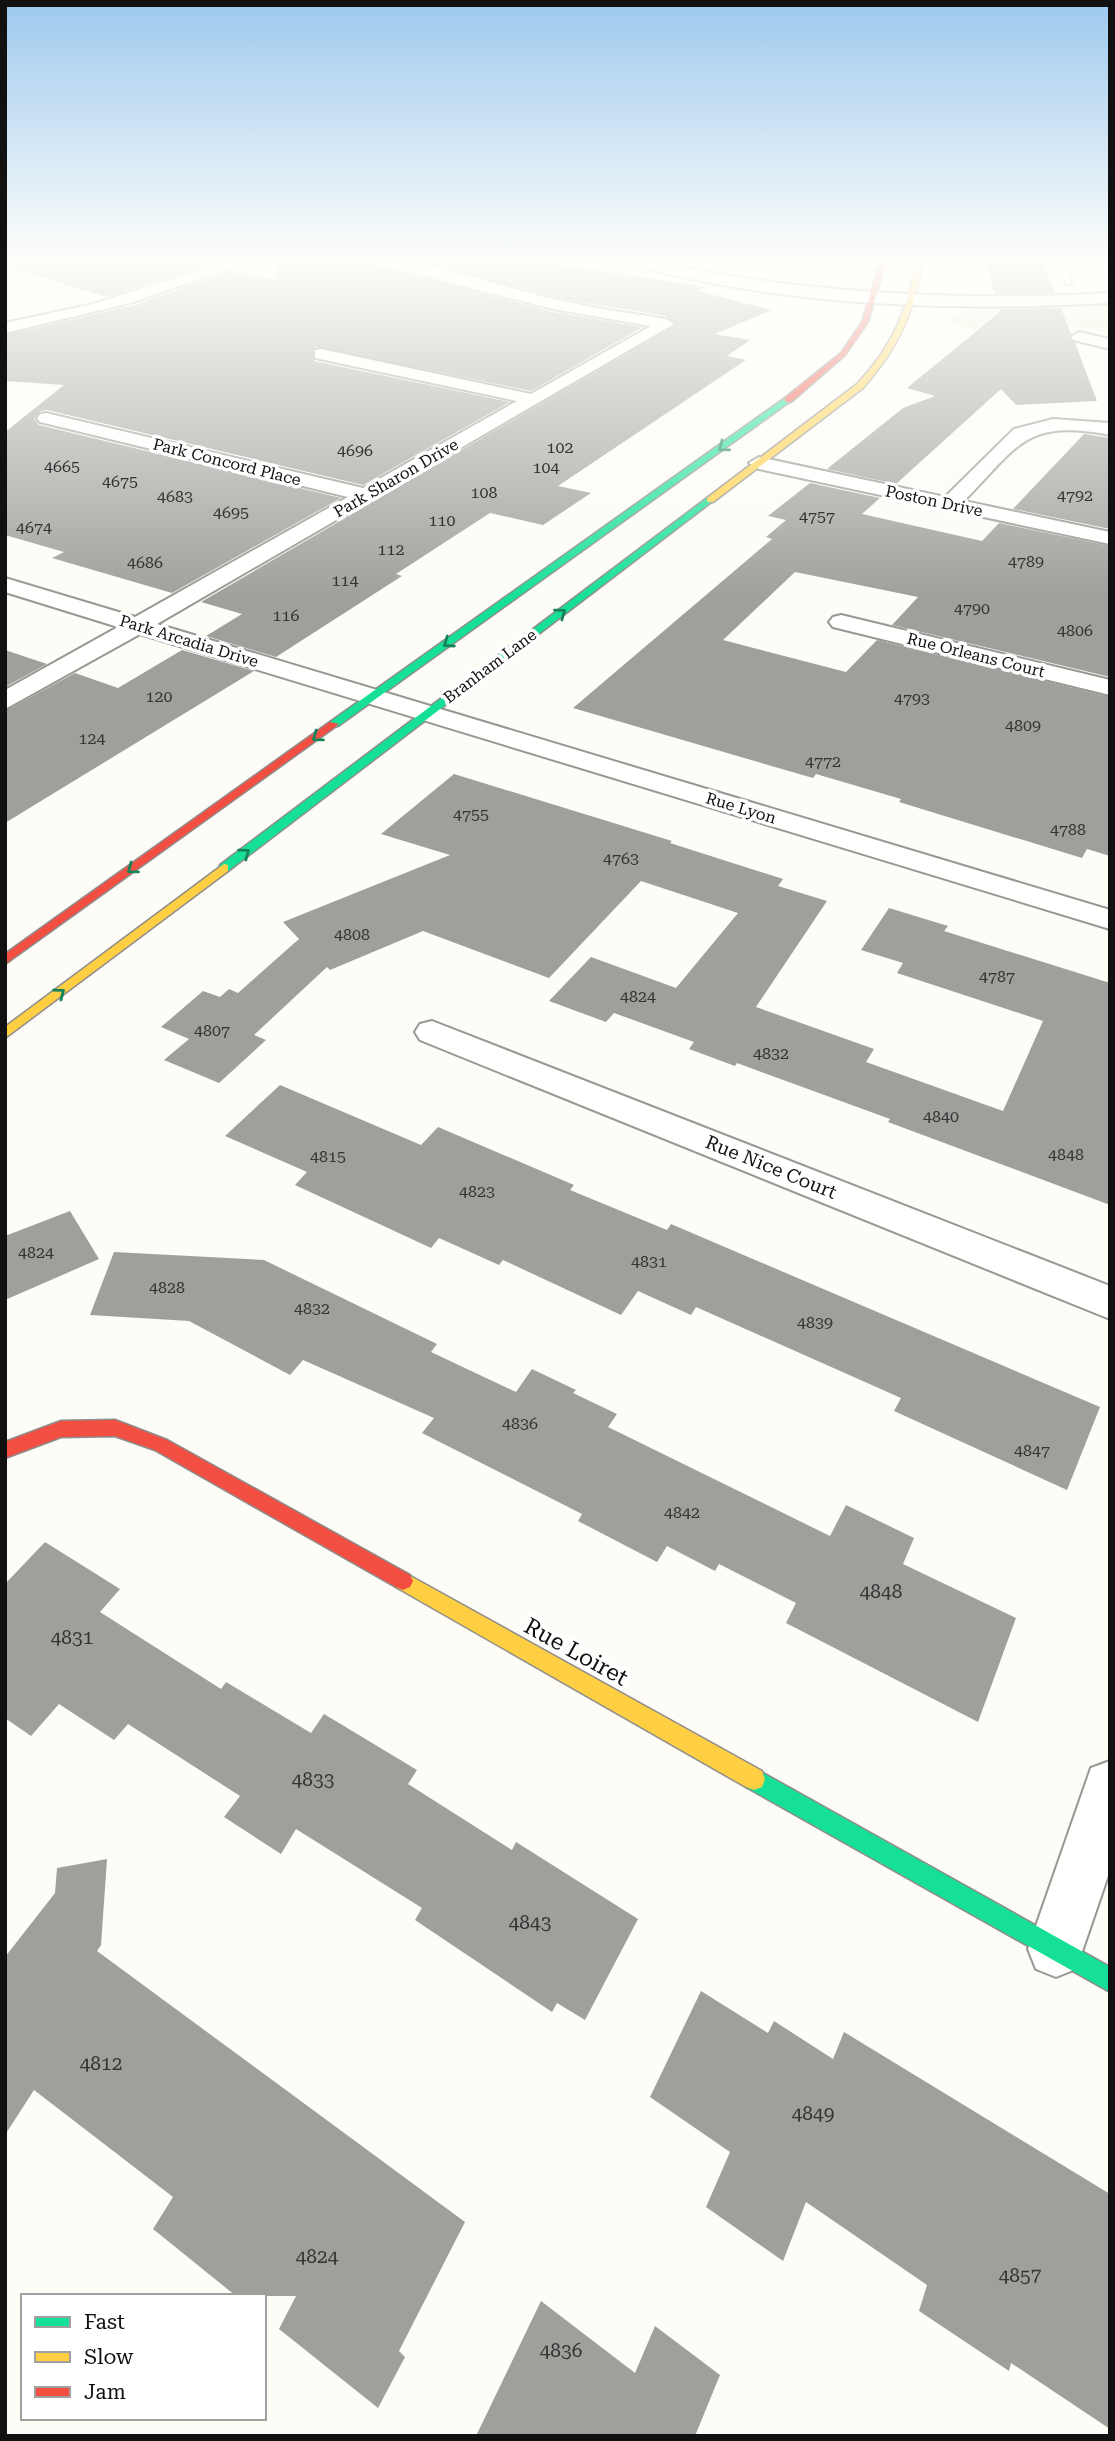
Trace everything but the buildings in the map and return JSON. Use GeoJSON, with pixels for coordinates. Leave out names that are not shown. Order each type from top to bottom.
{"type":"FeatureCollection","features":[{"type":"Feature","properties":{"kind":"main road"},"geometry":{"type":"LineString","coordinates":[[5,960],[799,392],[822,373]]}},
{"type":"Feature","properties":{"kind":"main road","name":"Branham Lane"},"geometry":{"type":"LineString","coordinates":[[5,1034],[759,463],[860,386],[873,373]]}},
{"type":"Feature","properties":{"kind":"main road","name":"Rue Loiret"},"geometry":{"type":"LineString","coordinates":[[5,1450],[61,1429],[115,1428],[161,1445],[1110,1980]]}},
{"type":"Feature","properties":{"kind":"street"},"geometry":{"type":"LineString","coordinates":[[406,373],[534,400]]}},
{"type":"Feature","properties":{"kind":"street","name":"Park Sharon Drive"},"geometry":{"type":"LineString","coordinates":[[5,701],[581,373]]}},
{"type":"Feature","properties":{"kind":"street","name":"Park Concord Place"},"geometry":{"type":"LineString","coordinates":[[46,418],[366,495]]}},
{"type":"Feature","properties":{"kind":"street"},"geometry":{"type":"LineString","coordinates":[[949,504],[1021,433],[1035,427],[1063,423],[1110,429]]}},
{"type":"Feature","properties":{"kind":"street","name":"Poston Drive"},"geometry":{"type":"LineString","coordinates":[[759,463],[1110,538]]}},
{"type":"Feature","properties":{"kind":"street","name":"Park Arcadia Drive"},"geometry":{"type":"LineString","coordinates":[[5,586],[372,697]]}},
{"type":"Feature","properties":{"kind":"street","name":"Rue Orleans Court"},"geometry":{"type":"LineString","coordinates":[[841,622],[1110,688]]}},
{"type":"Feature","properties":{"kind":"street","name":"Rue Lyon"},"geometry":{"type":"LineString","coordinates":[[372,697],[1110,920]]}},
{"type":"Feature","properties":{"kind":"street","name":"Rue Nice Court"},"geometry":{"type":"LineString","coordinates":[[432,1032],[1110,1303]]}},
{"type":"Feature","properties":{"kind":"street"},"geometry":{"type":"LineString","coordinates":[[1056,1949],[1110,1787]]}},
{"type":"Feature","properties":{"kind":"traffic: fast"},"geometry":{"type":"LineString","coordinates":[[334,724],[788,400]]}},
{"type":"Feature","properties":{"kind":"traffic: fast"},"geometry":{"type":"LineString","coordinates":[[224,868],[710,500]]}},
{"type":"Feature","properties":{"kind":"traffic: fast"},"geometry":{"type":"LineString","coordinates":[[754,1779],[1110,1980]]}},
{"type":"Feature","properties":{"kind":"traffic: slow"},"geometry":{"type":"LineString","coordinates":[[710,500],[860,386],[871,373]]}},
{"type":"Feature","properties":{"kind":"traffic: slow"},"geometry":{"type":"LineString","coordinates":[[5,1034],[224,868]]}},
{"type":"Feature","properties":{"kind":"traffic: slow"},"geometry":{"type":"LineString","coordinates":[[403,1581],[754,1779]]}},
{"type":"Feature","properties":{"kind":"traffic: jam"},"geometry":{"type":"LineString","coordinates":[[788,400],[820,373]]}},
{"type":"Feature","properties":{"kind":"traffic: jam"},"geometry":{"type":"LineString","coordinates":[[5,960],[334,724]]}},
{"type":"Feature","properties":{"kind":"traffic: jam"},"geometry":{"type":"LineString","coordinates":[[5,1450],[61,1429],[115,1428],[161,1445],[403,1581]]}}]}
